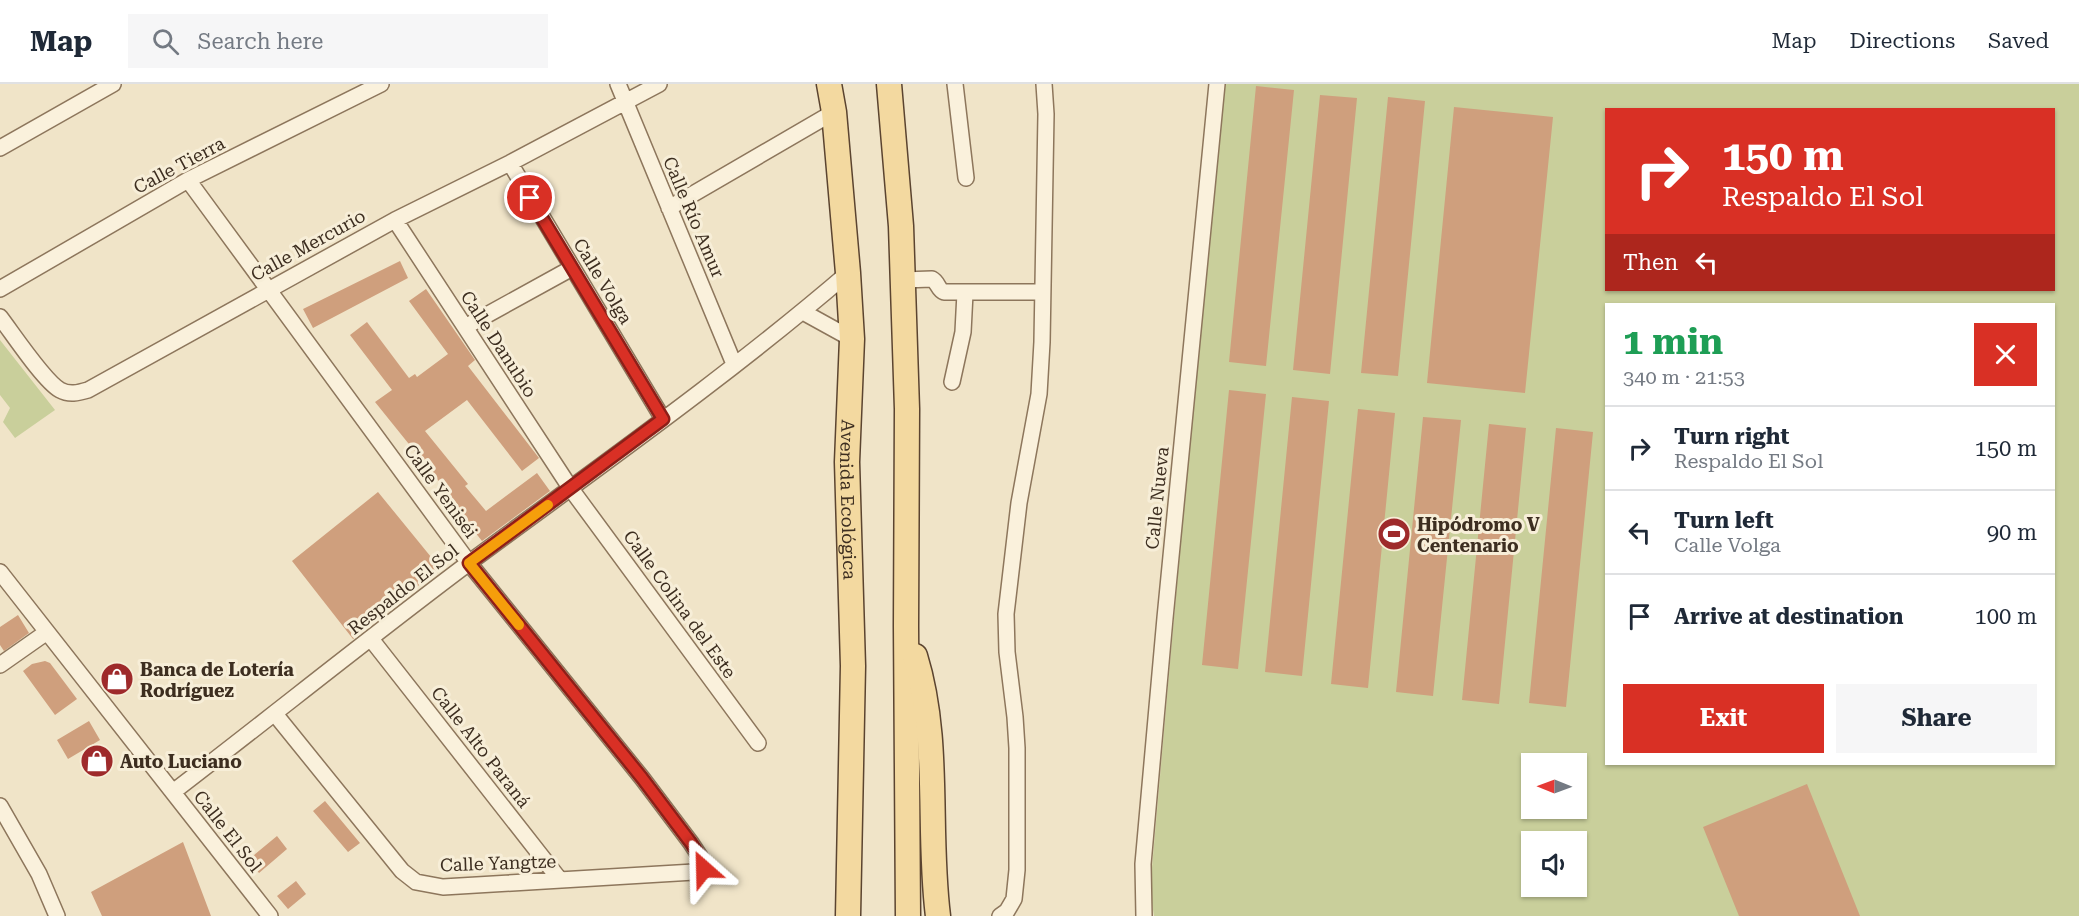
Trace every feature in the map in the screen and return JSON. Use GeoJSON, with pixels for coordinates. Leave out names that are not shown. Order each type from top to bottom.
{"type":"FeatureCollection","features":[{"type":"Feature","properties":{"kind":"main road","name":"Avenida Ecológica"},"geometry":{"type":"LineString","coordinates":[[829,84],[834,112],[852,339],[847,462],[853,666],[848,916]]}},
{"type":"Feature","properties":{"kind":"main road"},"geometry":{"type":"LineString","coordinates":[[892,85],[908,409],[906,626],[908,916]]}},
{"type":"Feature","properties":{"kind":"main road"},"geometry":{"type":"LineString","coordinates":[[906,626],[921,674],[930,726],[934,888],[938,916]]}},
{"type":"Feature","properties":{"kind":"main road"},"geometry":{"type":"LineString","coordinates":[[844,916],[848,885]]}},
{"type":"Feature","properties":{"kind":"street"},"geometry":{"type":"LineString","coordinates":[[0,148],[113,84]]}},
{"type":"Feature","properties":{"kind":"street","name":"Calle Tierra"},"geometry":{"type":"LineString","coordinates":[[0,289],[188,180],[381,84]]}},
{"type":"Feature","properties":{"kind":"street","name":"Calle Río Amur"},"geometry":{"type":"LineString","coordinates":[[618,84],[734,364]]}},
{"type":"Feature","properties":{"kind":"street","name":"Calle Mercurio"},"geometry":{"type":"LineString","coordinates":[[0,317],[48,380],[61,391],[74,394],[88,390],[395,219],[510,163],[659,84]]}},
{"type":"Feature","properties":{"kind":"street"},"geometry":{"type":"LineString","coordinates":[[955,84],[966,178]]}},
{"type":"Feature","properties":{"kind":"street"},"geometry":{"type":"LineString","coordinates":[[999,916],[1007,911],[1014,899],[1017,870],[1017,738],[1007,652],[1006,614],[1019,503],[1039,394],[1046,114],[1044,84]]}},
{"type":"Feature","properties":{"kind":"street","name":"Calle Nueva"},"geometry":{"type":"LineString","coordinates":[[1144,916],[1143,864],[1217,84]]}},
{"type":"Feature","properties":{"kind":"street"},"geometry":{"type":"LineString","coordinates":[[669,208],[834,112]]}},
{"type":"Feature","properties":{"kind":"street","name":"Calle Volga"},"geometry":{"type":"LineString","coordinates":[[510,163],[663,419]]}},
{"type":"Feature","properties":{"kind":"street","name":"Calle Yeniséi"},"geometry":{"type":"LineString","coordinates":[[188,180],[469,563],[691,843],[704,863],[704,869],[694,873]]}},
{"type":"Feature","properties":{"kind":"street","name":"Calle Danubio"},"geometry":{"type":"LineString","coordinates":[[395,219],[571,489]]}},
{"type":"Feature","properties":{"kind":"street"},"geometry":{"type":"LineString","coordinates":[[465,327],[572,268]]}},
{"type":"Feature","properties":{"kind":"street","name":"Respaldo El Sol"},"geometry":{"type":"LineString","coordinates":[[173,792],[469,563],[571,489],[803,312],[848,273]]}},
{"type":"Feature","properties":{"kind":"street"},"geometry":{"type":"LineString","coordinates":[[903,280],[932,279],[942,291],[965,293],[1042,292]]}},
{"type":"Feature","properties":{"kind":"street"},"geometry":{"type":"LineString","coordinates":[[952,382],[963,332],[965,293]]}},
{"type":"Feature","properties":{"kind":"street"},"geometry":{"type":"LineString","coordinates":[[803,312],[852,339]]}},
{"type":"Feature","properties":{"kind":"street","name":"Calle Colina del Este"},"geometry":{"type":"LineString","coordinates":[[571,489],[758,743]]}},
{"type":"Feature","properties":{"kind":"street","name":"Calle El Sol"},"geometry":{"type":"LineString","coordinates":[[1,574],[270,916]]}},
{"type":"Feature","properties":{"kind":"street"},"geometry":{"type":"LineString","coordinates":[[0,665],[47,632]]}},
{"type":"Feature","properties":{"kind":"street","name":"Calle Alto Paraná"},"geometry":{"type":"LineString","coordinates":[[371,639],[560,880]]}},
{"type":"Feature","properties":{"kind":"street","name":"Calle Yangtze"},"geometry":{"type":"LineString","coordinates":[[275,714],[402,871],[416,882],[443,887],[694,873]]}},
{"type":"Feature","properties":{"kind":"street"},"geometry":{"type":"LineString","coordinates":[[0,806],[39,874],[57,916]]}},
{"type":"Feature","properties":{"kind":"green space","name":"Hipódromo V Centenario"},"geometry":{"type":"Polygon","coordinates":[[[1221,84],[2079,84],[2079,916],[1154,916],[1150,890],[1221,84]]]}},
{"type":"Feature","properties":{"kind":"green space"},"geometry":{"type":"Polygon","coordinates":[[[0,340],[55,410],[15,438],[3,422],[10,408],[0,395],[0,340]]]}},
{"type":"Feature","properties":{"kind":"building"},"geometry":{"type":"Polygon","coordinates":[[[1256,86],[1294,90],[1266,366],[1229,362],[1256,86]]]}},
{"type":"Feature","properties":{"kind":"building"},"geometry":{"type":"Polygon","coordinates":[[[1320,95],[1357,98],[1330,374],[1293,370],[1320,95]]]}},
{"type":"Feature","properties":{"kind":"building"},"geometry":{"type":"Polygon","coordinates":[[[1388,97],[1425,101],[1398,376],[1361,373],[1388,97]]]}},
{"type":"Feature","properties":{"kind":"building"},"geometry":{"type":"Polygon","coordinates":[[[1454,107],[1553,117],[1525,393],[1427,383],[1454,107]]]}},
{"type":"Feature","properties":{"kind":"building"},"geometry":{"type":"Polygon","coordinates":[[[400,261],[408,278],[313,328],[303,309],[400,261]]]}},
{"type":"Feature","properties":{"kind":"building"},"geometry":{"type":"Polygon","coordinates":[[[426,289],[475,360],[468,366],[539,458],[522,471],[467,400],[425,431],[468,484],[465,486],[486,511],[537,473],[550,491],[482,541],[455,507],[458,505],[375,402],[392,390],[350,335],[367,322],[409,378],[415,374],[417,377],[448,354],[409,301],[426,289]]]}},
{"type":"Feature","properties":{"kind":"building"},"geometry":{"type":"Polygon","coordinates":[[[1229,390],[1266,394],[1238,669],[1202,665],[1229,390]]]}},
{"type":"Feature","properties":{"kind":"building"},"geometry":{"type":"Polygon","coordinates":[[[1292,397],[1329,401],[1302,676],[1265,672],[1292,397]]]}},
{"type":"Feature","properties":{"kind":"building"},"geometry":{"type":"Polygon","coordinates":[[[1358,409],[1395,413],[1368,688],[1331,684],[1358,409]]]}},
{"type":"Feature","properties":{"kind":"building"},"geometry":{"type":"Polygon","coordinates":[[[1423,417],[1461,420],[1433,696],[1396,692],[1423,417]]]}},
{"type":"Feature","properties":{"kind":"building"},"geometry":{"type":"Polygon","coordinates":[[[1489,424],[1526,428],[1499,704],[1462,700],[1489,424]]]}},
{"type":"Feature","properties":{"kind":"building"},"geometry":{"type":"Polygon","coordinates":[[[1556,428],[1593,432],[1566,707],[1529,703],[1556,428]]]}},
{"type":"Feature","properties":{"kind":"building"},"geometry":{"type":"Polygon","coordinates":[[[378,492],[440,568],[353,639],[292,561],[378,492]]]}},
{"type":"Feature","properties":{"kind":"building"},"geometry":{"type":"Polygon","coordinates":[[[18,615],[29,633],[4,651],[0,645],[0,627],[18,615]]]}},
{"type":"Feature","properties":{"kind":"building"},"geometry":{"type":"Polygon","coordinates":[[[45,661],[50,663],[77,699],[55,715],[23,671],[32,664],[45,661]]]}},
{"type":"Feature","properties":{"kind":"building"},"geometry":{"type":"Polygon","coordinates":[[[89,721],[100,740],[68,759],[57,740],[89,721]]]}},
{"type":"Feature","properties":{"kind":"building"},"geometry":{"type":"Polygon","coordinates":[[[1807,784],[1860,916],[1739,916],[1703,827],[1807,784]]]}},
{"type":"Feature","properties":{"kind":"building"},"geometry":{"type":"Polygon","coordinates":[[[325,801],[360,843],[348,852],[313,811],[325,801]]]}},
{"type":"Feature","properties":{"kind":"building"},"geometry":{"type":"Polygon","coordinates":[[[277,836],[287,849],[259,873],[248,860],[277,836]]]}},
{"type":"Feature","properties":{"kind":"building"},"geometry":{"type":"Polygon","coordinates":[[[183,842],[211,916],[102,916],[91,892],[183,842]]]}},
{"type":"Feature","properties":{"kind":"building"},"geometry":{"type":"Polygon","coordinates":[[[296,881],[306,894],[288,909],[277,896],[296,881]]]}},
{"type":"Feature","properties":{"kind":"slow traffic"},"geometry":{"type":"LineString","coordinates":[[519,625],[469,563],[548,505]]}},
{"type":"Feature","properties":{"kind":"place","name":"Hipódromo V Centenario"},"geometry":{"type":"Point","coordinates":[1394,534]}},
{"type":"Feature","properties":{"kind":"place","name":"Banca de Lotería Rodríguez"},"geometry":{"type":"Point","coordinates":[117,679]}},
{"type":"Feature","properties":{"kind":"place","name":"Auto Luciano"},"geometry":{"type":"Point","coordinates":[97,761]}},
{"type":"Feature","properties":{"kind":"route"},"geometry":{"type":"LineString","coordinates":[[530,198],[663,419],[469,563],[642,778],[691,843],[704,863],[704,869]]}}]}
